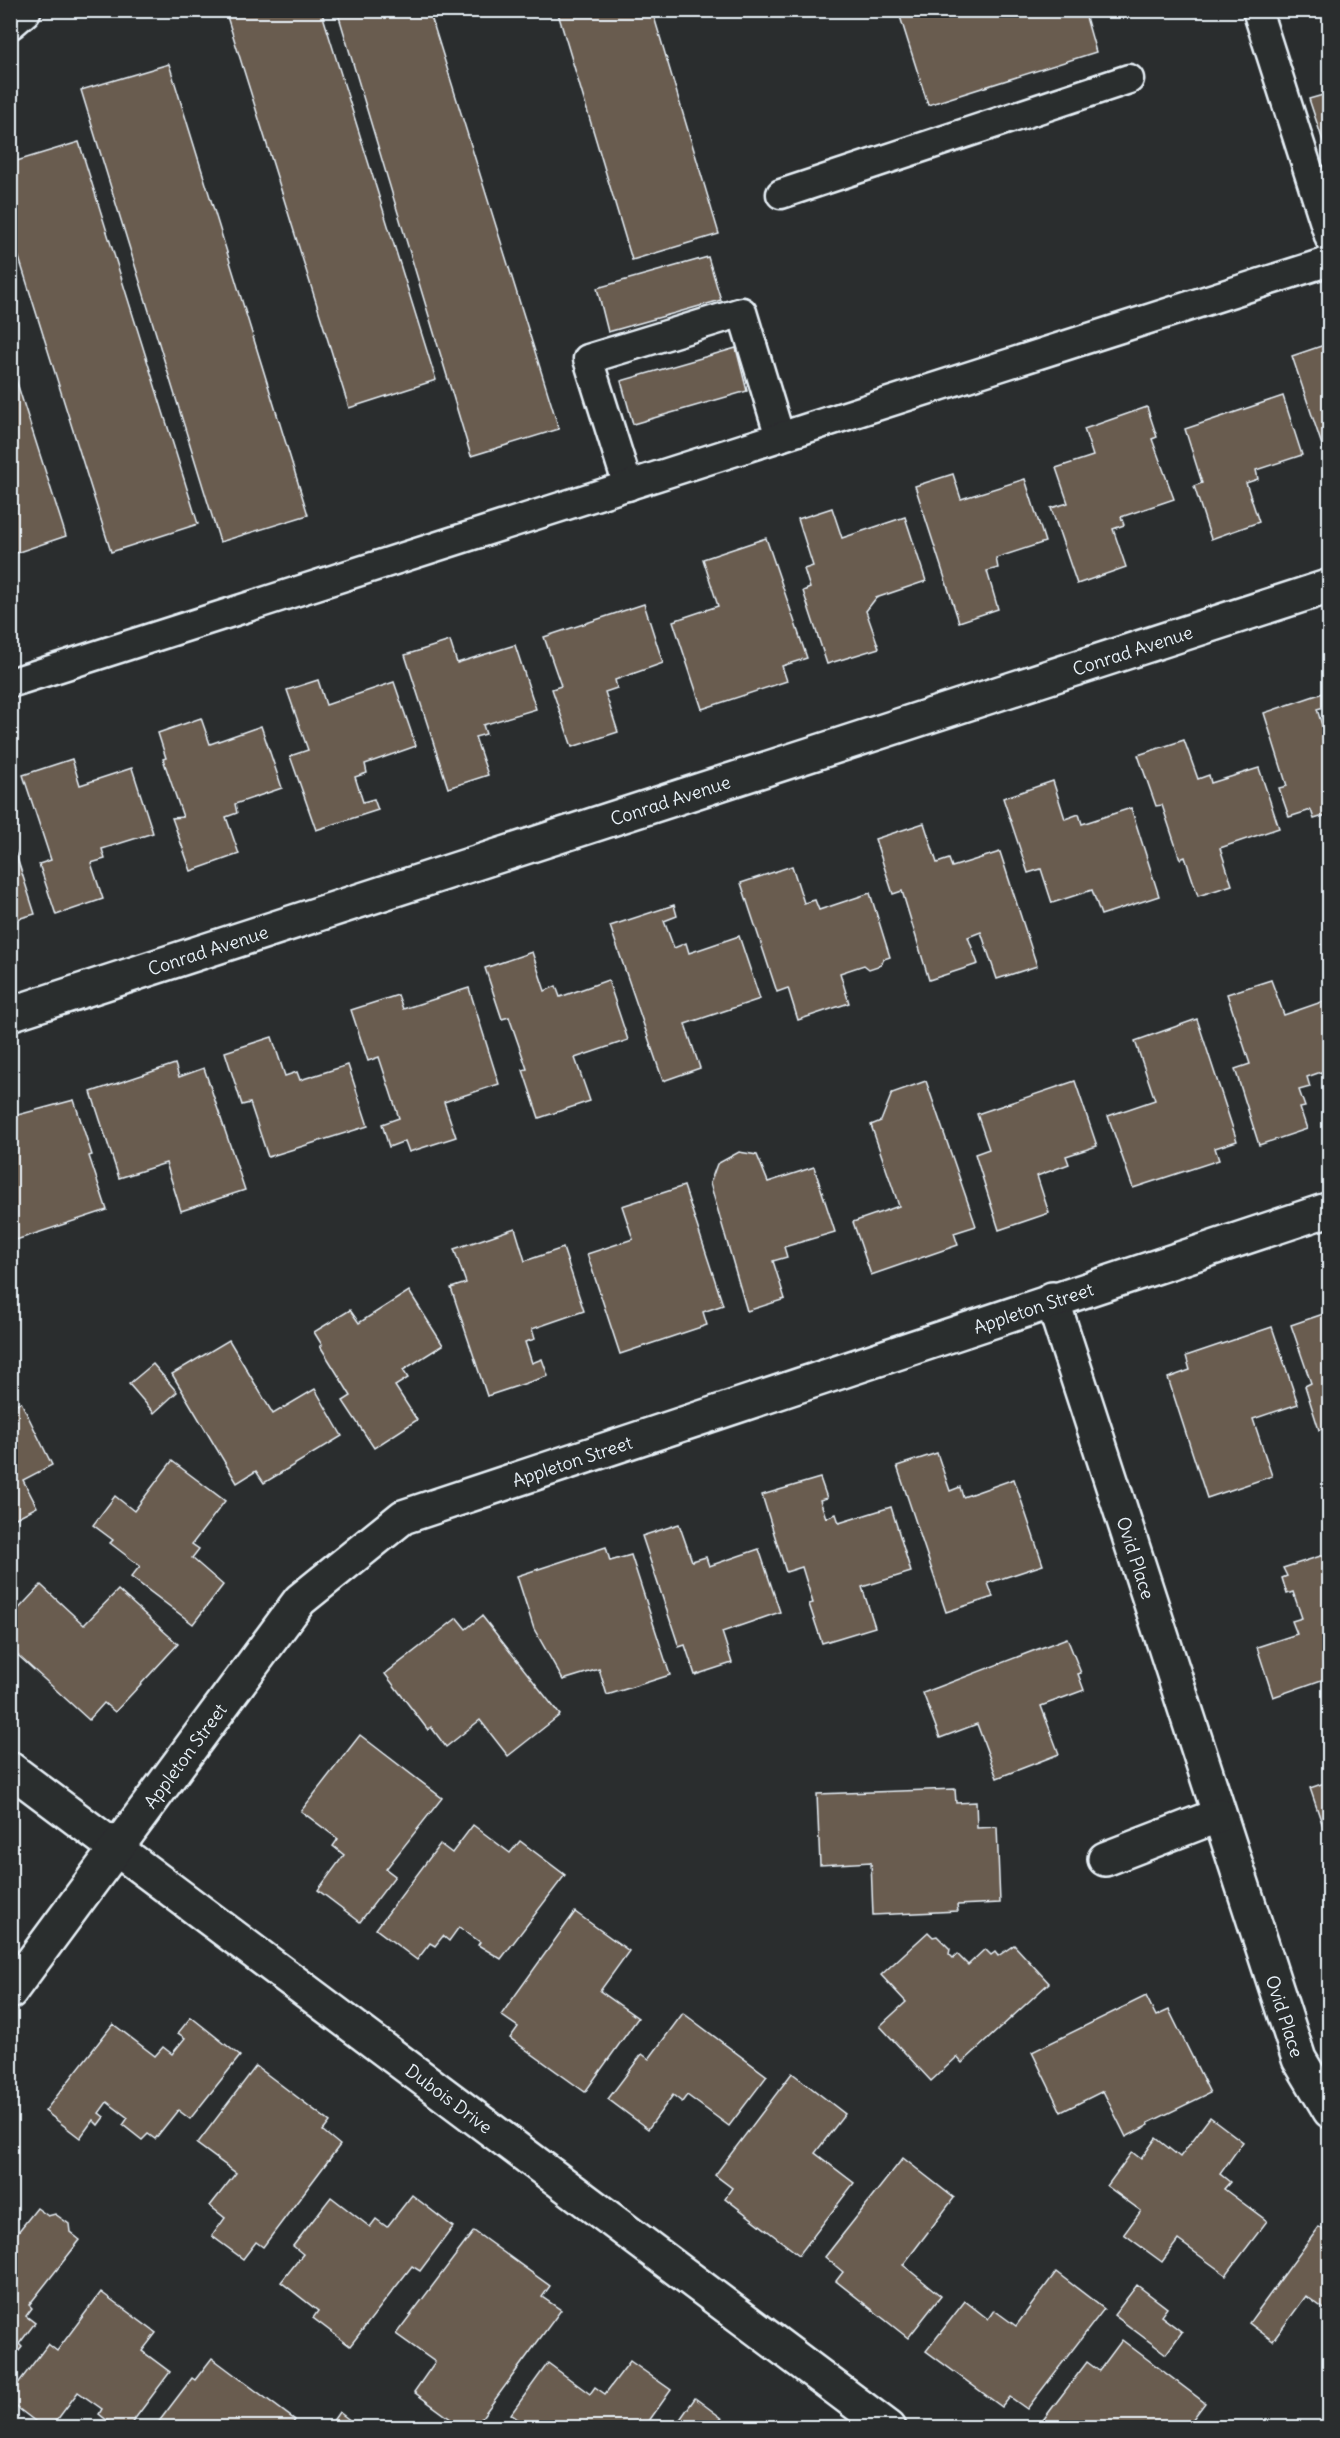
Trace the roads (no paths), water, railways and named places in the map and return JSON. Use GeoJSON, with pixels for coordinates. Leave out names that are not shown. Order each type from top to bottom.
{"type":"FeatureCollection","features":[{"type":"Feature","properties":{"kind":"street"},"geometry":{"type":"LineString","coordinates":[[10,22],[24,10]]}},
{"type":"Feature","properties":{"kind":"street","name":"Conrad Avenue"},"geometry":{"type":"LineString","coordinates":[[10,1014],[1329,586]]}},
{"type":"Feature","properties":{"kind":"street","name":"Appleton Street"},"geometry":{"type":"LineString","coordinates":[[10,1992],[300,1600],[403,1517],[1052,1299],[1329,1209]]}},
{"type":"Feature","properties":{"kind":"street","name":"Ovid Place"},"geometry":{"type":"LineString","coordinates":[[1052,1299],[1299,2059],[1329,2111]]}},
{"type":"Feature","properties":{"kind":"street","name":"Dubois Drive"},"geometry":{"type":"LineString","coordinates":[[10,1769],[889,2427]]}},
{"type":"Feature","properties":{"kind":"street"},"geometry":{"type":"LineString","coordinates":[[1105,1859],[1220,1815]]}},
{"type":"Feature","properties":{"kind":"lane"},"geometry":{"type":"LineString","coordinates":[[1257,10],[1329,239]]}},
{"type":"Feature","properties":{"kind":"lane"},"geometry":{"type":"LineString","coordinates":[[782,194],[1129,80]]}},
{"type":"Feature","properties":{"kind":"lane"},"geometry":{"type":"LineString","coordinates":[[10,683],[1329,261]]}},
{"type":"Feature","properties":{"kind":"lane"},"geometry":{"type":"LineString","coordinates":[[628,486],[588,359],[741,312],[780,437]]}}]}
